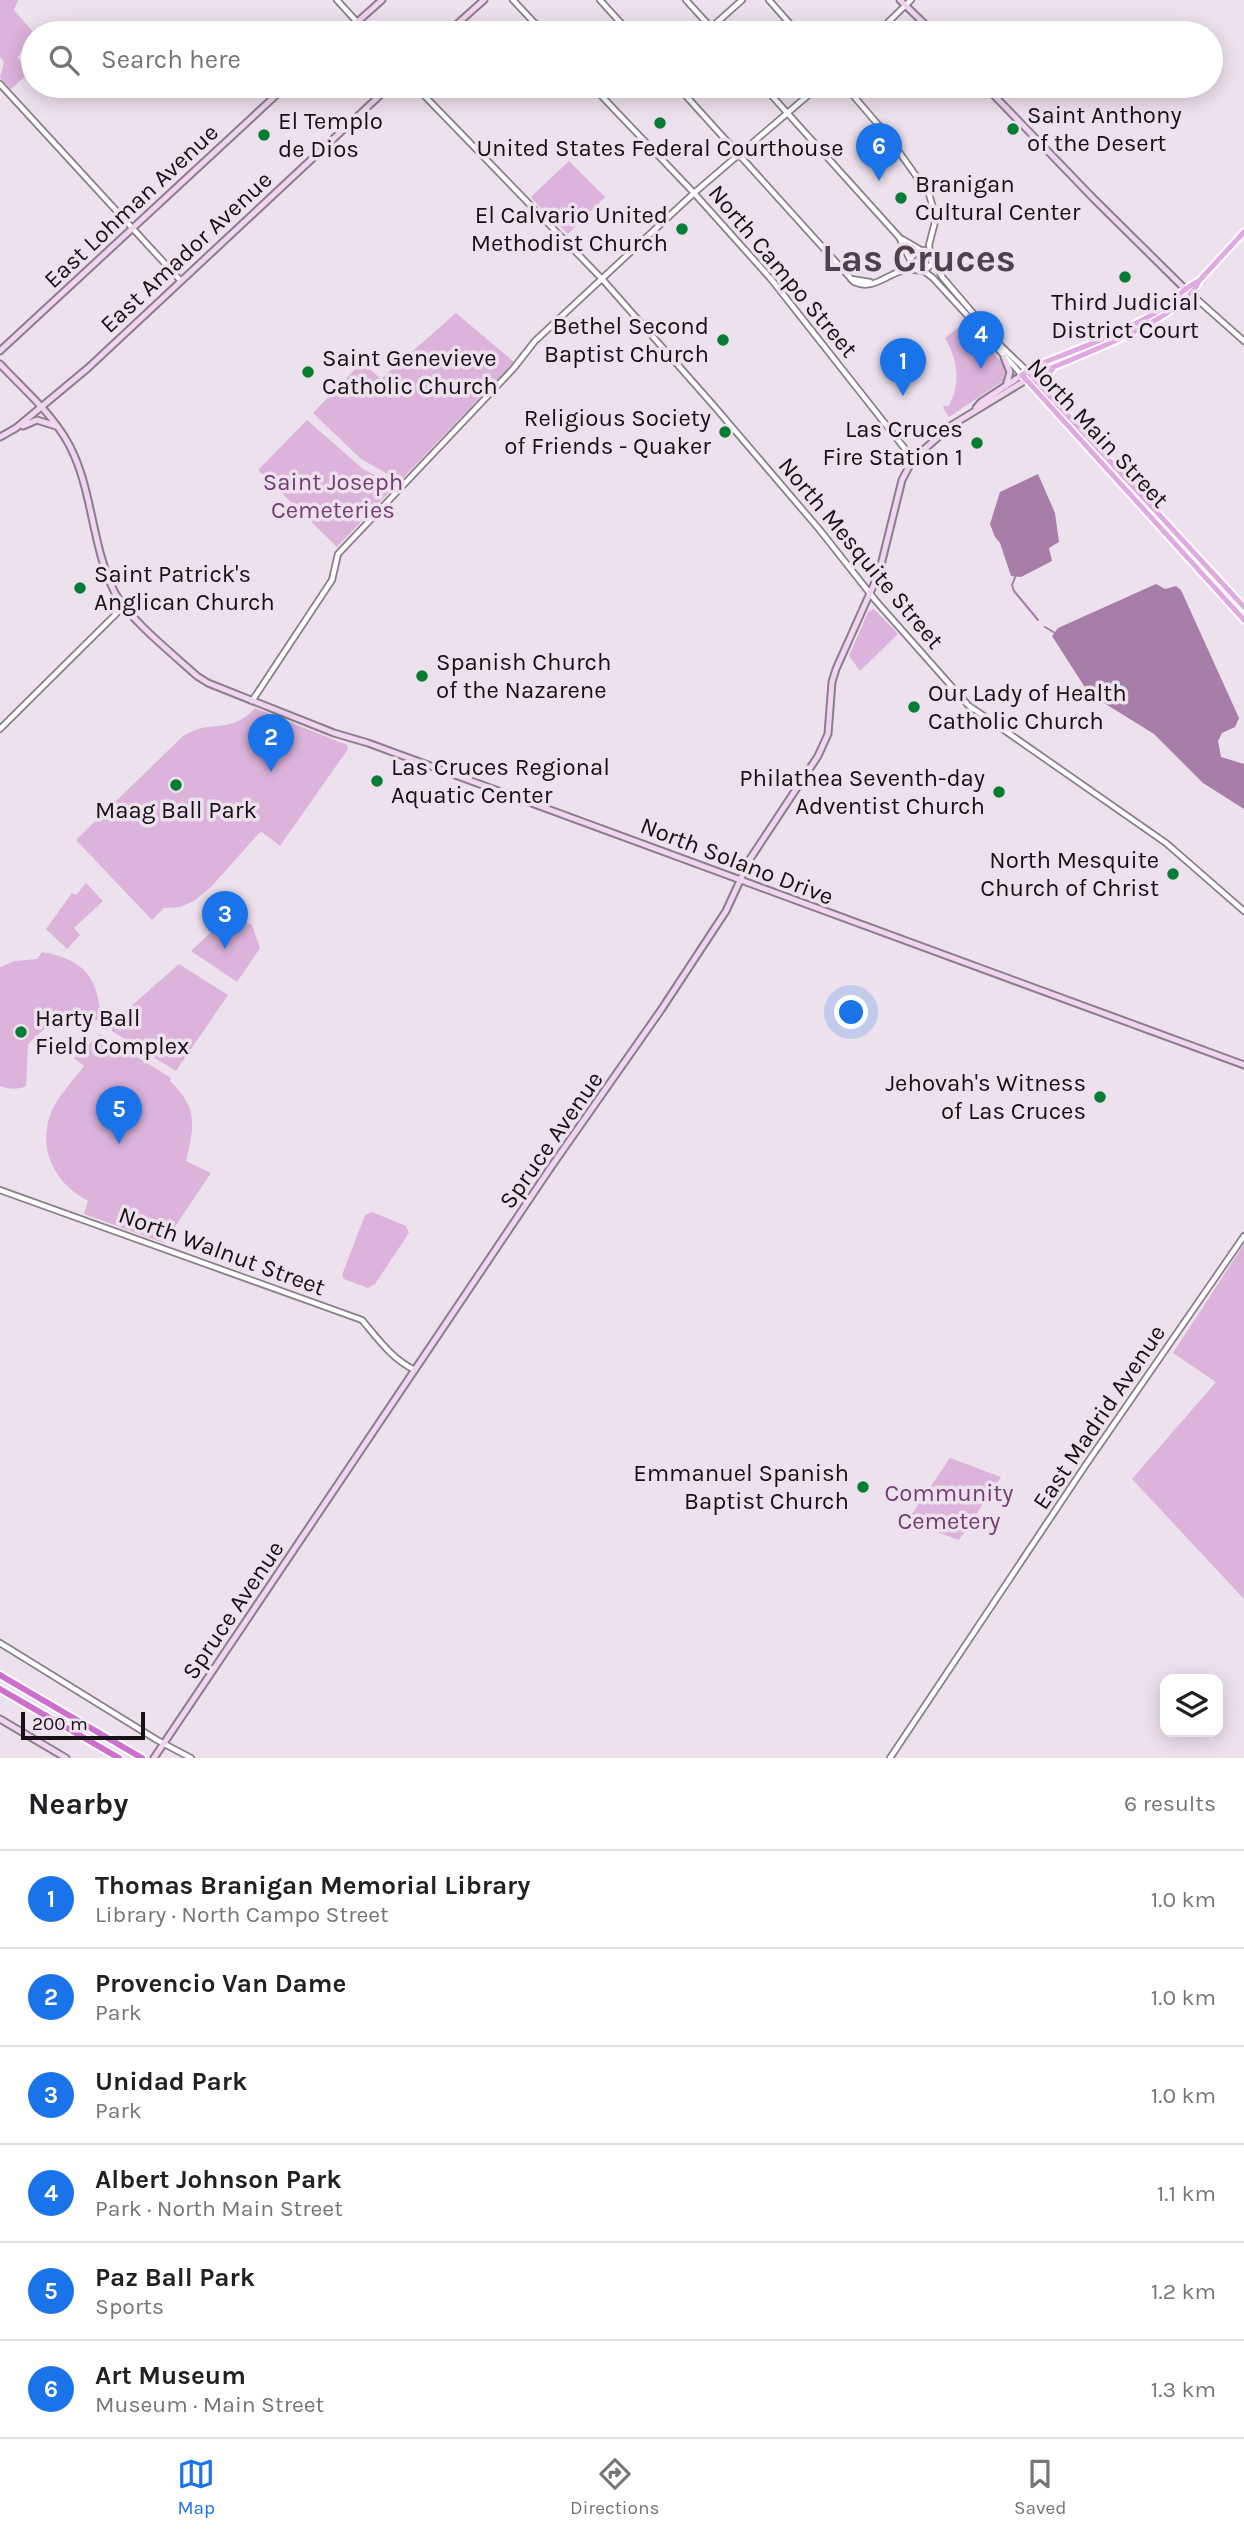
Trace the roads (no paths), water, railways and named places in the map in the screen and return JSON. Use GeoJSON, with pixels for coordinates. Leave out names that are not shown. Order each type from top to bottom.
{"type":"FeatureCollection","features":[{"type":"Feature","properties":{"kind":"highway"},"geometry":{"type":"LineString","coordinates":[[0,1675],[141,1758]]}},
{"type":"Feature","properties":{"kind":"highway"},"geometry":{"type":"LineString","coordinates":[[0,1689],[119,1758]]}},
{"type":"Feature","properties":{"kind":"main road"},"geometry":{"type":"LineString","coordinates":[[359,21],[382,0]]}},
{"type":"Feature","properties":{"kind":"main road"},"geometry":{"type":"LineString","coordinates":[[460,21],[484,0]]}},
{"type":"Feature","properties":{"kind":"main road"},"geometry":{"type":"LineString","coordinates":[[900,0],[921,21]]}},
{"type":"Feature","properties":{"kind":"main road","name":"East Lohman Avenue"},"geometry":{"type":"LineString","coordinates":[[0,351],[273,98]]}},
{"type":"Feature","properties":{"kind":"main road","name":"East Amador Avenue"},"geometry":{"type":"LineString","coordinates":[[0,437],[16,428],[88,368],[377,98]]}},
{"type":"Feature","properties":{"kind":"main road"},"geometry":{"type":"LineString","coordinates":[[997,98],[1188,292]]}},
{"type":"Feature","properties":{"kind":"main road"},"geometry":{"type":"LineString","coordinates":[[976,408],[984,406],[1027,376],[1153,321],[1188,292],[1244,232]]}},
{"type":"Feature","properties":{"kind":"main road"},"geometry":{"type":"LineString","coordinates":[[913,459],[981,402],[1006,386],[1138,323],[1188,292]]}},
{"type":"Feature","properties":{"kind":"main road"},"geometry":{"type":"LineString","coordinates":[[1004,357],[1010,372],[1006,386]]}},
{"type":"Feature","properties":{"kind":"main road","name":"North Solano Drive"},"geometry":{"type":"LineString","coordinates":[[0,364],[57,426],[76,458],[108,578],[124,606],[197,676],[221,690],[1244,1065]]}},
{"type":"Feature","properties":{"kind":"main road"},"geometry":{"type":"LineString","coordinates":[[1048,393],[1046,379],[1051,370],[1059,364]]}},
{"type":"Feature","properties":{"kind":"main road","name":"North Main Street"},"geometry":{"type":"LineString","coordinates":[[1027,376],[1048,393],[1244,607]]}},
{"type":"Feature","properties":{"kind":"main road","name":"North Main Street"},"geometry":{"type":"LineString","coordinates":[[1027,376],[1244,620]]}},
{"type":"Feature","properties":{"kind":"main road"},"geometry":{"type":"LineString","coordinates":[[16,428],[37,420],[57,426]]}},
{"type":"Feature","properties":{"kind":"main road","name":"Spruce Avenue"},"geometry":{"type":"LineString","coordinates":[[155,1758],[528,1202],[668,1000],[726,911],[750,859],[818,756],[828,734],[832,682],[836,669],[879,573],[902,480],[913,459]]}},
{"type":"Feature","properties":{"kind":"main road"},"geometry":{"type":"LineString","coordinates":[[0,1719],[66,1758]]}},
{"type":"Feature","properties":{"kind":"street"},"geometry":{"type":"LineString","coordinates":[[337,0],[355,21]]}},
{"type":"Feature","properties":{"kind":"street"},"geometry":{"type":"LineString","coordinates":[[513,0],[533,21]]}},
{"type":"Feature","properties":{"kind":"street"},"geometry":{"type":"LineString","coordinates":[[600,0],[619,21]]}},
{"type":"Feature","properties":{"kind":"street"},"geometry":{"type":"LineString","coordinates":[[686,0],[705,21]]}},
{"type":"Feature","properties":{"kind":"street"},"geometry":{"type":"LineString","coordinates":[[719,21],[742,0]]}},
{"type":"Feature","properties":{"kind":"street"},"geometry":{"type":"LineString","coordinates":[[769,0],[787,21]]}},
{"type":"Feature","properties":{"kind":"street"},"geometry":{"type":"LineString","coordinates":[[890,21],[911,0]]}},
{"type":"Feature","properties":{"kind":"street"},"geometry":{"type":"LineString","coordinates":[[0,84],[180,280]]}},
{"type":"Feature","properties":{"kind":"street","name":"North Mesquite Street"},"geometry":{"type":"LineString","coordinates":[[427,98],[603,280],[714,405],[819,529],[869,594],[968,705],[1166,844],[1244,911]]}},
{"type":"Feature","properties":{"kind":"street","name":"North Campo Street"},"geometry":{"type":"LineString","coordinates":[[603,98],[694,193],[811,327],[913,459]]}},
{"type":"Feature","properties":{"kind":"street"},"geometry":{"type":"LineString","coordinates":[[688,98],[851,278],[864,286],[877,283],[905,269],[924,271],[930,267],[932,259],[929,245],[936,218],[925,187],[891,140],[855,98]]}},
{"type":"Feature","properties":{"kind":"street"},"geometry":{"type":"LineString","coordinates":[[774,98],[899,237],[915,270]]}},
{"type":"Feature","properties":{"kind":"street"},"geometry":{"type":"LineString","coordinates":[[252,701],[331,580],[338,554],[513,369],[535,341],[694,193],[805,98]]}},
{"type":"Feature","properties":{"kind":"street"},"geometry":{"type":"LineString","coordinates":[[851,278],[866,283],[877,280],[910,260],[913,254],[921,250],[932,229],[933,206]]}},
{"type":"Feature","properties":{"kind":"street"},"geometry":{"type":"LineString","coordinates":[[899,237],[928,252],[932,259]]}},
{"type":"Feature","properties":{"kind":"street","name":"North Main Street"},"geometry":{"type":"LineString","coordinates":[[932,259],[943,278],[1027,376]]}},
{"type":"Feature","properties":{"kind":"street","name":"North Main Street"},"geometry":{"type":"LineString","coordinates":[[924,271],[942,287],[1004,357],[1027,376]]}},
{"type":"Feature","properties":{"kind":"street"},"geometry":{"type":"LineString","coordinates":[[1188,292],[1244,341]]}},
{"type":"Feature","properties":{"kind":"street"},"geometry":{"type":"LineString","coordinates":[[0,729],[124,606]]}},
{"type":"Feature","properties":{"kind":"street","name":"North Walnut Street"},"geometry":{"type":"LineString","coordinates":[[0,1190],[362,1320],[401,1363],[416,1371]]}},
{"type":"Feature","properties":{"kind":"street","name":"East Madrid Avenue"},"geometry":{"type":"LineString","coordinates":[[890,1758],[1085,1466],[1244,1236]]}},
{"type":"Feature","properties":{"kind":"street"},"geometry":{"type":"LineString","coordinates":[[0,1643],[191,1758]]}},
{"type":"Feature","properties":{"kind":"waterway"},"geometry":{"type":"LineString","coordinates":[[1016,575],[1012,585],[1014,591],[1038,620]]}},
{"type":"Feature","properties":{"kind":"waterway"},"geometry":{"type":"LineString","coordinates":[[1045,627],[1055,633]]}},
{"type":"Feature","properties":{"kind":"place","name":"United States Federal Courthouse"},"geometry":{"type":"Point","coordinates":[660,123]}},
{"type":"Feature","properties":{"kind":"place","name":"Saint Anthony of the Desert"},"geometry":{"type":"Point","coordinates":[1013,129]}},
{"type":"Feature","properties":{"kind":"place","name":"El Templo de Dios"},"geometry":{"type":"Point","coordinates":[264,135]}},
{"type":"Feature","properties":{"kind":"place","name":"Art Museum"},"geometry":{"type":"Point","coordinates":[879,181]}},
{"type":"Feature","properties":{"kind":"place","name":"Branigan Cultural Center"},"geometry":{"type":"Point","coordinates":[901,198]}},
{"type":"Feature","properties":{"kind":"place","name":"El Calvario United Methodist Church"},"geometry":{"type":"Point","coordinates":[682,229]}},
{"type":"Feature","properties":{"kind":"place","name":"Third Judicial District Court"},"geometry":{"type":"Point","coordinates":[1125,277]}},
{"type":"Feature","properties":{"kind":"place","name":"Bethel Second Baptist Church"},"geometry":{"type":"Point","coordinates":[723,340]}},
{"type":"Feature","properties":{"kind":"place","name":"Albert Johnson Park"},"geometry":{"type":"Point","coordinates":[981,369]}},
{"type":"Feature","properties":{"kind":"place","name":"Saint Genevieve Catholic Church"},"geometry":{"type":"Point","coordinates":[308,372]}},
{"type":"Feature","properties":{"kind":"place","name":"Thomas Branigan Memorial Library"},"geometry":{"type":"Point","coordinates":[903,396]}},
{"type":"Feature","properties":{"kind":"place","name":"Religious Society of Friends - Quaker"},"geometry":{"type":"Point","coordinates":[725,432]}},
{"type":"Feature","properties":{"kind":"place","name":"Las Cruces Fire Station 1"},"geometry":{"type":"Point","coordinates":[977,443]}},
{"type":"Feature","properties":{"kind":"place","name":"Saint Patrick's Anglican Church"},"geometry":{"type":"Point","coordinates":[80,588]}},
{"type":"Feature","properties":{"kind":"place","name":"Spanish Church of the Nazarene"},"geometry":{"type":"Point","coordinates":[422,676]}},
{"type":"Feature","properties":{"kind":"place","name":"Our Lady of Health Catholic Church"},"geometry":{"type":"Point","coordinates":[914,707]}},
{"type":"Feature","properties":{"kind":"place","name":"Provencio Van Dame"},"geometry":{"type":"Point","coordinates":[271,772]}},
{"type":"Feature","properties":{"kind":"place","name":"Las Cruces Regional Aquatic Center"},"geometry":{"type":"Point","coordinates":[377,781]}},
{"type":"Feature","properties":{"kind":"place","name":"Maag Ball Park"},"geometry":{"type":"Point","coordinates":[176,785]}},
{"type":"Feature","properties":{"kind":"place","name":"Philathea Seventh-day Adventist Church"},"geometry":{"type":"Point","coordinates":[999,792]}},
{"type":"Feature","properties":{"kind":"place","name":"North Mesquite Church of Christ"},"geometry":{"type":"Point","coordinates":[1173,874]}},
{"type":"Feature","properties":{"kind":"place","name":"Unidad Park"},"geometry":{"type":"Point","coordinates":[225,949]}},
{"type":"Feature","properties":{"kind":"place","name":"Harty Ball Field Complex"},"geometry":{"type":"Point","coordinates":[21,1032]}},
{"type":"Feature","properties":{"kind":"place","name":"Jehovah's Witness of Las Cruces"},"geometry":{"type":"Point","coordinates":[1100,1097]}},
{"type":"Feature","properties":{"kind":"place","name":"Paz Ball Park"},"geometry":{"type":"Point","coordinates":[119,1144]}},
{"type":"Feature","properties":{"kind":"place","name":"Emmanuel Spanish Baptist Church"},"geometry":{"type":"Point","coordinates":[863,1487]}},
{"type":"Feature","properties":{"kind":"district","name":"Las Cruces"},"geometry":{"type":"Point","coordinates":[919,258]}},
{"type":"Feature","properties":{"kind":"park label","name":"Saint Joseph Cemeteries"},"geometry":{"type":"Point","coordinates":[333,496]}},
{"type":"Feature","properties":{"kind":"park label","name":"Community Cemetery"},"geometry":{"type":"Point","coordinates":[949,1507]}}]}
